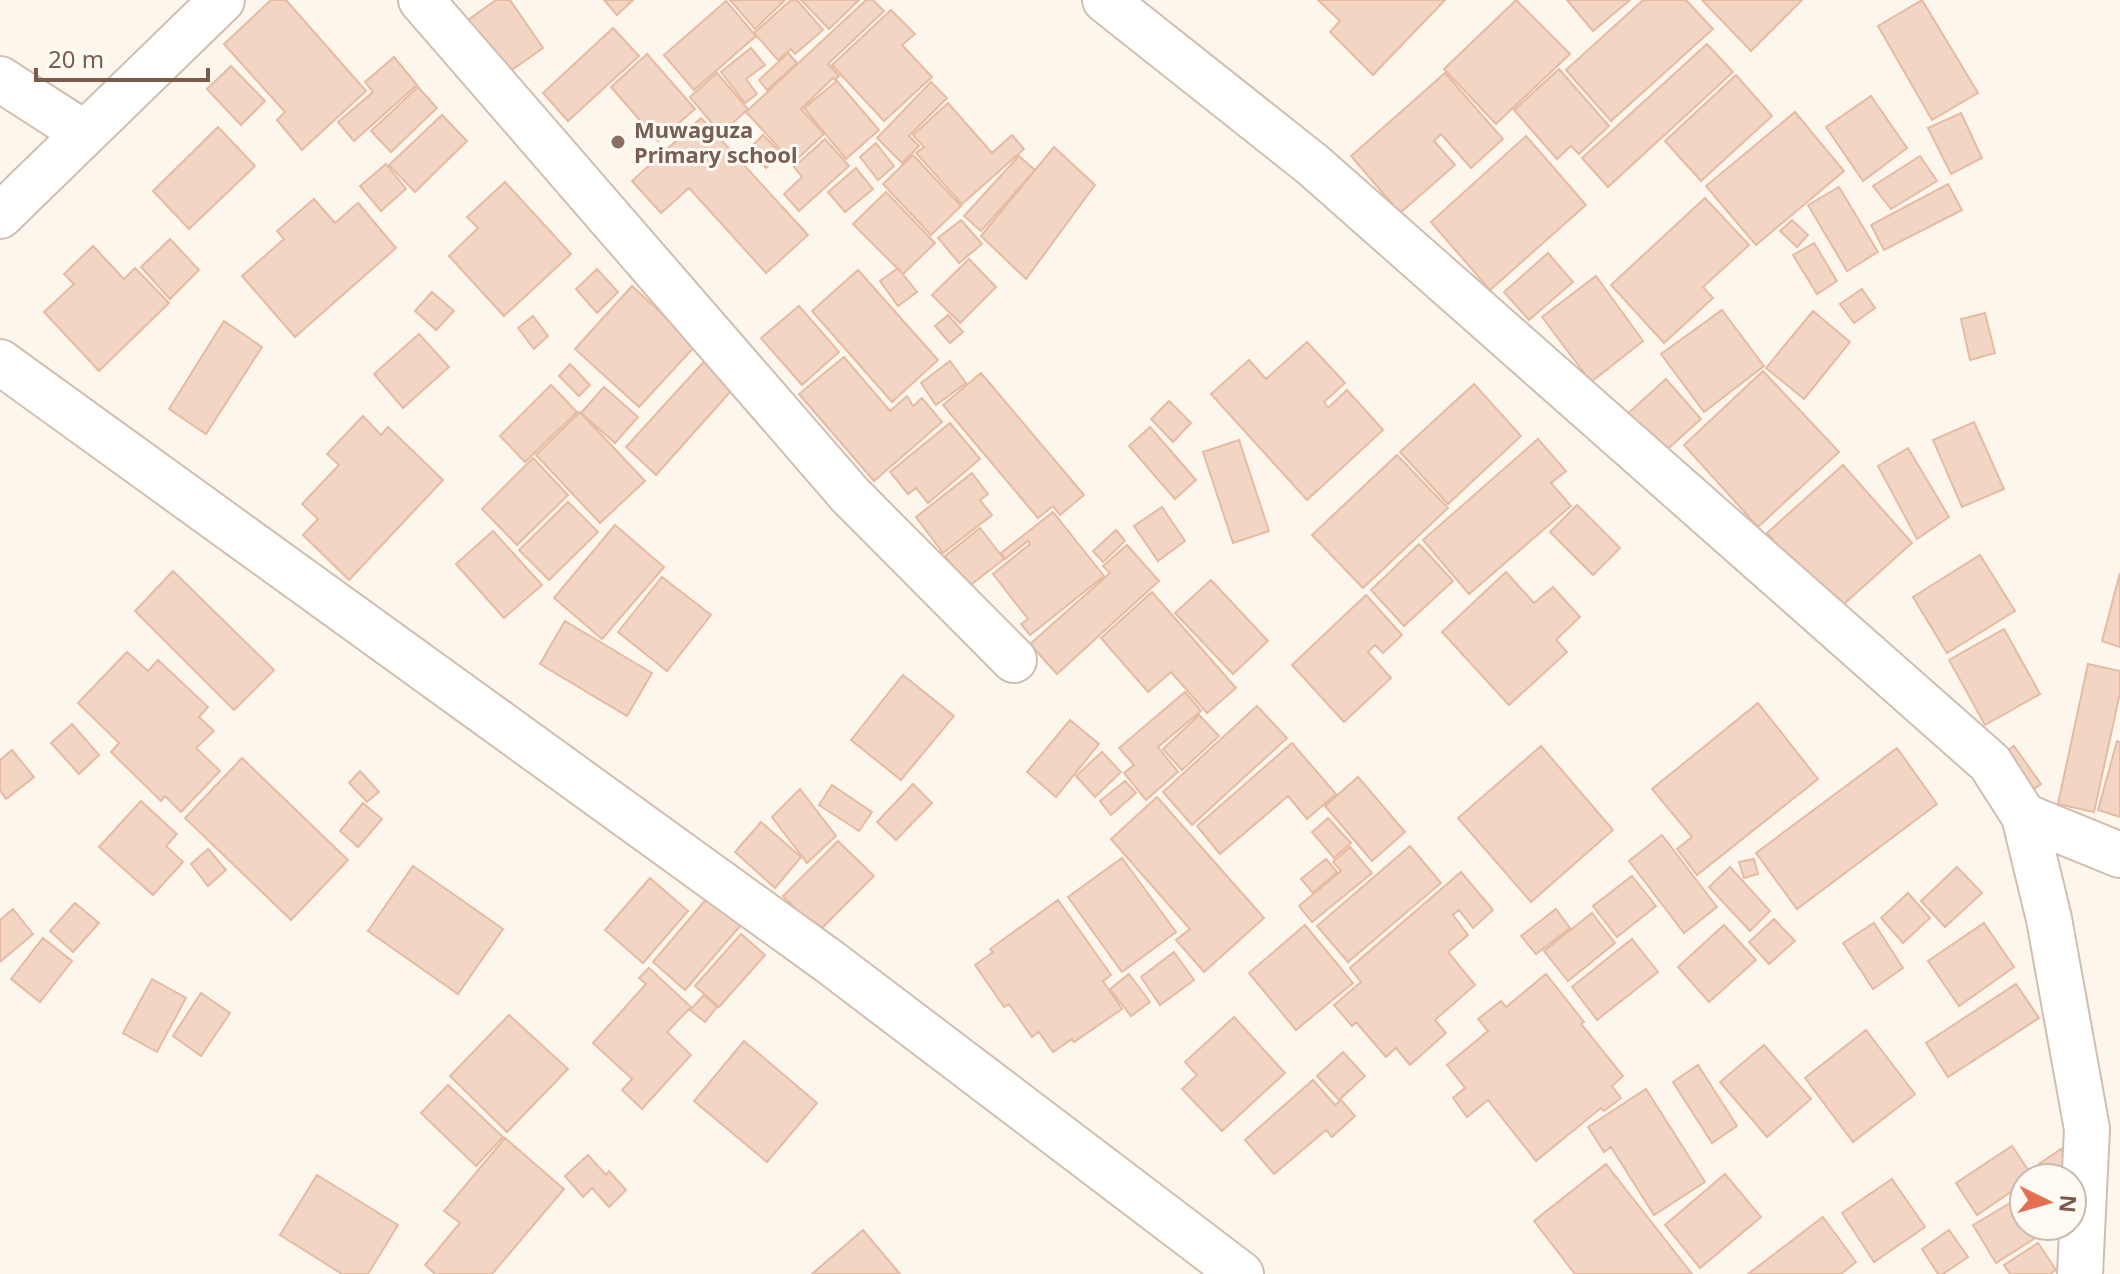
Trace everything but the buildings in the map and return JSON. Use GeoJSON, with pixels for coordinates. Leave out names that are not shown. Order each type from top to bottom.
{"type":"FeatureCollection","features":[{"type":"Feature","properties":{"kind":"street"},"geometry":{"type":"LineString","coordinates":[[0,216],[222,0]]}},
{"type":"Feature","properties":{"kind":"street"},"geometry":{"type":"LineString","coordinates":[[421,0],[850,495],[1014,660]]}},
{"type":"Feature","properties":{"kind":"street"},"geometry":{"type":"LineString","coordinates":[[1105,0],[1313,165],[1990,763],[2024,816],[2049,919],[2087,1129],[2080,1274]]}},
{"type":"Feature","properties":{"kind":"street"},"geometry":{"type":"LineString","coordinates":[[0,79],[84,133]]}},
{"type":"Feature","properties":{"kind":"street"},"geometry":{"type":"LineString","coordinates":[[0,362],[830,962],[1241,1274]]}},
{"type":"Feature","properties":{"kind":"street"},"geometry":{"type":"LineString","coordinates":[[2024,816],[2120,855]]}},
{"type":"Feature","properties":{"kind":"place","name":"Muwaguza Primary school"},"geometry":{"type":"Point","coordinates":[618,142]}}]}
